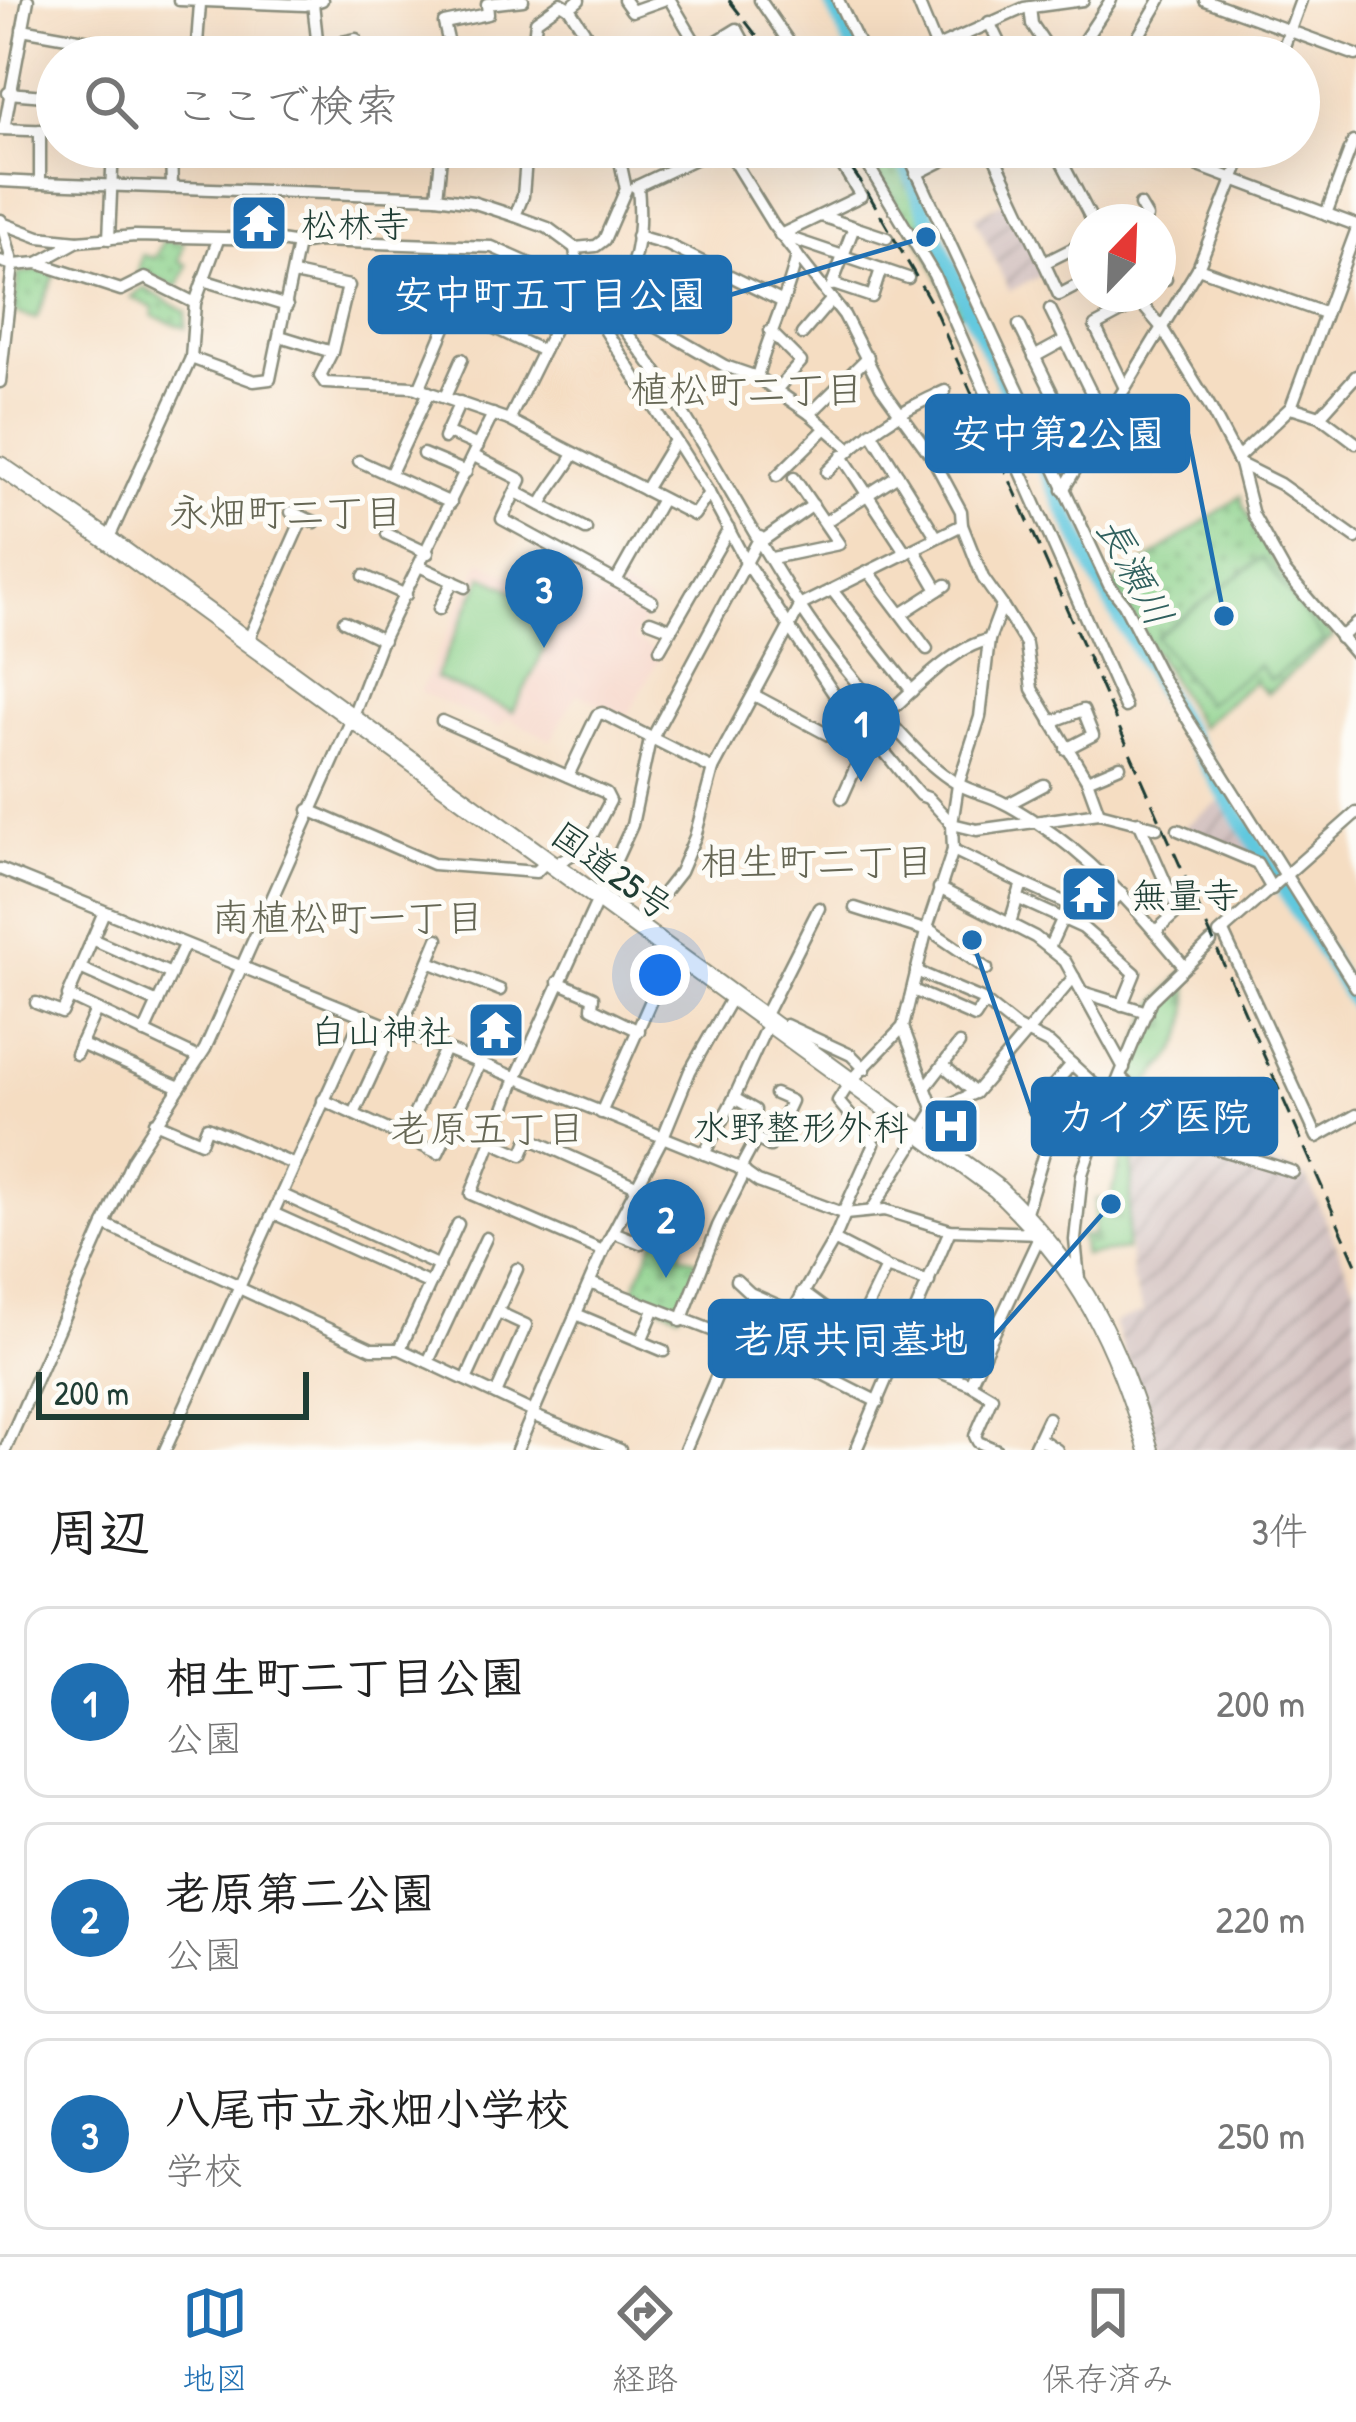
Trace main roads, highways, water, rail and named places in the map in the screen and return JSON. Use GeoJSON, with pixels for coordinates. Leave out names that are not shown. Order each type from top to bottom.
{"type":"FeatureCollection","features":[{"type":"Feature","properties":{"kind":"highway","name":"国道25号"},"geometry":{"type":"LineString","coordinates":[[0,466],[108,540],[732,998],[857,1076],[920,1135],[996,1188],[1041,1233],[1100,1316],[1127,1379],[1149,1450]]}},
{"type":"Feature","properties":{"kind":"waterway","name":"長瀬川"},"geometry":{"type":"LineString","coordinates":[[831,0],[847,36]]}},
{"type":"Feature","properties":{"kind":"waterway","name":"長瀬川"},"geometry":{"type":"LineString","coordinates":[[907,168],[968,308],[1104,590],[1356,1005]]}},
{"type":"Feature","properties":{"kind":"railway"},"geometry":{"type":"LineString","coordinates":[[729,0],[757,36]]}},
{"type":"Feature","properties":{"kind":"railway"},"geometry":{"type":"LineString","coordinates":[[851,168],[933,306],[1356,1264]]}},
{"type":"Feature","properties":{"kind":"place","name":"松林寺"},"geometry":{"type":"Point","coordinates":[259,223]}},
{"type":"Feature","properties":{"kind":"place","name":"安中町五丁目公園"},"geometry":{"type":"Point","coordinates":[926,237]}},
{"type":"Feature","properties":{"kind":"place","name":"安中第2公園"},"geometry":{"type":"Point","coordinates":[1224,616]}},
{"type":"Feature","properties":{"kind":"place","name":"八尾市立永畑小学校"},"geometry":{"type":"Point","coordinates":[544,648]}},
{"type":"Feature","properties":{"kind":"place","name":"相生町二丁目公園"},"geometry":{"type":"Point","coordinates":[861,782]}},
{"type":"Feature","properties":{"kind":"place","name":"無量寺"},"geometry":{"type":"Point","coordinates":[1089,894]}},
{"type":"Feature","properties":{"kind":"place","name":"カイダ医院"},"geometry":{"type":"Point","coordinates":[972,940]}},
{"type":"Feature","properties":{"kind":"place","name":"白山神社"},"geometry":{"type":"Point","coordinates":[496,1030]}},
{"type":"Feature","properties":{"kind":"place","name":"水野整形外科"},"geometry":{"type":"Point","coordinates":[951,1126]}},
{"type":"Feature","properties":{"kind":"place","name":"老原共同墓地"},"geometry":{"type":"Point","coordinates":[1111,1204]}},
{"type":"Feature","properties":{"kind":"place","name":"老原第二公園"},"geometry":{"type":"Point","coordinates":[666,1278]}},
{"type":"Feature","properties":{"kind":"district","name":"植松町二丁目"},"geometry":{"type":"Point","coordinates":[747,388]}},
{"type":"Feature","properties":{"kind":"district","name":"永畑町二丁目"},"geometry":{"type":"Point","coordinates":[286,511]}},
{"type":"Feature","properties":{"kind":"district","name":"相生町二丁目"},"geometry":{"type":"Point","coordinates":[817,860]}},
{"type":"Feature","properties":{"kind":"district","name":"南植松町一丁目"},"geometry":{"type":"Point","coordinates":[348,916]}},
{"type":"Feature","properties":{"kind":"district","name":"老原五丁目"},"geometry":{"type":"Point","coordinates":[488,1127]}}]}
